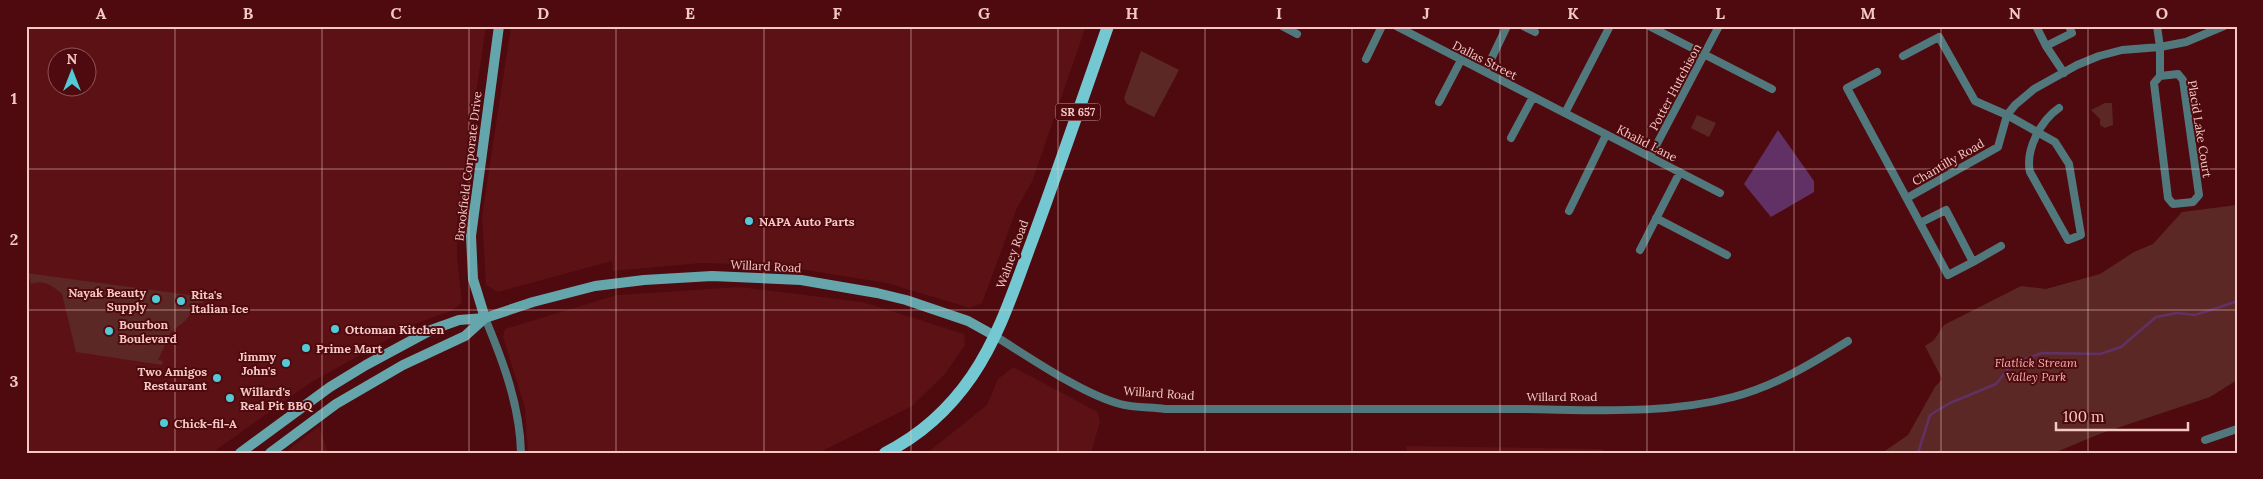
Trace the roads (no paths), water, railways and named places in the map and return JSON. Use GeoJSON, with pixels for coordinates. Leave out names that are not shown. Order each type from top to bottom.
{"type":"FeatureCollection","features":[{"type":"Feature","properties":{"kind":"main road","name":"Brookfield Corporate Drive"},"geometry":{"type":"LineString","coordinates":[[485,318],[473,279],[471,236],[499,26]]}},
{"type":"Feature","properties":{"kind":"main road","name":"Walney Road"},"geometry":{"type":"LineString","coordinates":[[885,453],[922,430],[947,408],[973,374],[994,336],[1045,205],[1108,26]]}},
{"type":"Feature","properties":{"kind":"main road","name":"Willard Road"},"geometry":{"type":"LineString","coordinates":[[240,453],[330,387],[366,365],[440,327],[459,320],[485,318],[533,302],[595,286],[692,276],[746,276],[817,282],[877,293],[943,312],[968,321],[994,336]]}},
{"type":"Feature","properties":{"kind":"main road","name":"Willard Road"},"geometry":{"type":"LineString","coordinates":[[270,453],[336,404],[403,365],[465,336],[485,318]]}},
{"type":"Feature","properties":{"kind":"street"},"geometry":{"type":"LineString","coordinates":[[1282,26],[1297,34]]}},
{"type":"Feature","properties":{"kind":"street"},"geometry":{"type":"LineString","coordinates":[[1366,59],[1382,26]]}},
{"type":"Feature","properties":{"kind":"street","name":"Dallas Street"},"geometry":{"type":"LineString","coordinates":[[1396,26],[1565,113]]}},
{"type":"Feature","properties":{"kind":"street"},"geometry":{"type":"LineString","coordinates":[[1485,72],[1507,26]]}},
{"type":"Feature","properties":{"kind":"street"},"geometry":{"type":"LineString","coordinates":[[1523,26],[1535,32]]}},
{"type":"Feature","properties":{"kind":"street"},"geometry":{"type":"LineString","coordinates":[[1565,113],[1610,26]]}},
{"type":"Feature","properties":{"kind":"street"},"geometry":{"type":"LineString","coordinates":[[1650,26],[1772,89]]}},
{"type":"Feature","properties":{"kind":"street","name":"Potter Hutchison"},"geometry":{"type":"LineString","coordinates":[[1650,157],[1719,26]]}},
{"type":"Feature","properties":{"kind":"street"},"geometry":{"type":"LineString","coordinates":[[2036,26],[2046,46],[2064,73]]}},
{"type":"Feature","properties":{"kind":"street"},"geometry":{"type":"LineString","coordinates":[[2046,46],[2072,33],[2068,26]]}},
{"type":"Feature","properties":{"kind":"street","name":"Placid Lake Court"},"geometry":{"type":"LineString","coordinates":[[2157,26],[2160,47],[2160,76],[2154,83],[2168,198],[2173,204],[2193,202],[2199,195],[2183,80],[2178,74],[2160,76]]}},
{"type":"Feature","properties":{"kind":"street","name":"Chantilly Road"},"geometry":{"type":"LineString","coordinates":[[1907,198],[1998,147],[2007,115],[2024,96],[2064,73],[2104,55],[2122,50],[2160,47],[2186,42],[2224,26]]}},
{"type":"Feature","properties":{"kind":"street"},"geometry":{"type":"LineString","coordinates":[[1903,56],[1939,37],[1974,101],[2007,115],[2038,131],[2055,142],[2069,164],[2081,235],[2068,240],[2030,172],[2028,162],[2038,131],[2047,116],[2059,108]]}},
{"type":"Feature","properties":{"kind":"street"},"geometry":{"type":"LineString","coordinates":[[1439,102],[1461,60]]}},
{"type":"Feature","properties":{"kind":"street"},"geometry":{"type":"LineString","coordinates":[[1877,72],[1848,88],[1948,274],[2001,246]]}},
{"type":"Feature","properties":{"kind":"street"},"geometry":{"type":"LineString","coordinates":[[1511,138],[1533,97]]}},
{"type":"Feature","properties":{"kind":"street","name":"Khalid Lane"},"geometry":{"type":"LineString","coordinates":[[1565,113],[1720,193]]}},
{"type":"Feature","properties":{"kind":"street"},"geometry":{"type":"LineString","coordinates":[[1569,211],[1606,135]]}},
{"type":"Feature","properties":{"kind":"street"},"geometry":{"type":"LineString","coordinates":[[1640,250],[1680,172]]}},
{"type":"Feature","properties":{"kind":"street"},"geometry":{"type":"LineString","coordinates":[[1920,224],[1946,210],[1973,262]]}},
{"type":"Feature","properties":{"kind":"street"},"geometry":{"type":"LineString","coordinates":[[1656,218],[1727,256]]}},
{"type":"Feature","properties":{"kind":"street","name":"Brookfield Corporate Drive"},"geometry":{"type":"LineString","coordinates":[[485,318],[512,395],[522,453]]}},
{"type":"Feature","properties":{"kind":"street","name":"Willard Road"},"geometry":{"type":"LineString","coordinates":[[994,336],[1107,400],[1130,407],[1166,408],[1563,409],[1685,406],[1732,397],[1763,388],[1805,368],[1848,341]]}},
{"type":"Feature","properties":{"kind":"street"},"geometry":{"type":"LineString","coordinates":[[2205,440],[2237,428]]}},
{"type":"Feature","properties":{"kind":"waterway"},"geometry":{"type":"LineString","coordinates":[[1918,453],[1930,415],[1950,403],[1996,384],[2012,364],[2042,353],[2100,354],[2121,347],[2156,317],[2177,313],[2195,315],[2235,302],[2237,299]]}},
{"type":"Feature","properties":{"kind":"place","name":"NAPA Auto Parts"},"geometry":{"type":"Point","coordinates":[749,221]}},
{"type":"Feature","properties":{"kind":"place","name":"Nayak Beauty Supply"},"geometry":{"type":"Point","coordinates":[156,299]}},
{"type":"Feature","properties":{"kind":"place","name":"Rita's Italian Ice"},"geometry":{"type":"Point","coordinates":[181,301]}},
{"type":"Feature","properties":{"kind":"place","name":"Ottoman Kitchen"},"geometry":{"type":"Point","coordinates":[335,329]}},
{"type":"Feature","properties":{"kind":"place","name":"Bourbon Boulevard"},"geometry":{"type":"Point","coordinates":[109,331]}},
{"type":"Feature","properties":{"kind":"place","name":"Prime Mart"},"geometry":{"type":"Point","coordinates":[306,348]}},
{"type":"Feature","properties":{"kind":"place","name":"Jimmy John's"},"geometry":{"type":"Point","coordinates":[286,363]}},
{"type":"Feature","properties":{"kind":"place","name":"Two Amigos Restaurant"},"geometry":{"type":"Point","coordinates":[217,378]}},
{"type":"Feature","properties":{"kind":"place","name":"Willard's Real Pit BBQ"},"geometry":{"type":"Point","coordinates":[230,398]}},
{"type":"Feature","properties":{"kind":"place","name":"Chick-fil-A"},"geometry":{"type":"Point","coordinates":[164,423]}},
{"type":"Feature","properties":{"kind":"park label","name":"Flatlick Stream Valley Park"},"geometry":{"type":"Point","coordinates":[2036,369]}}]}
